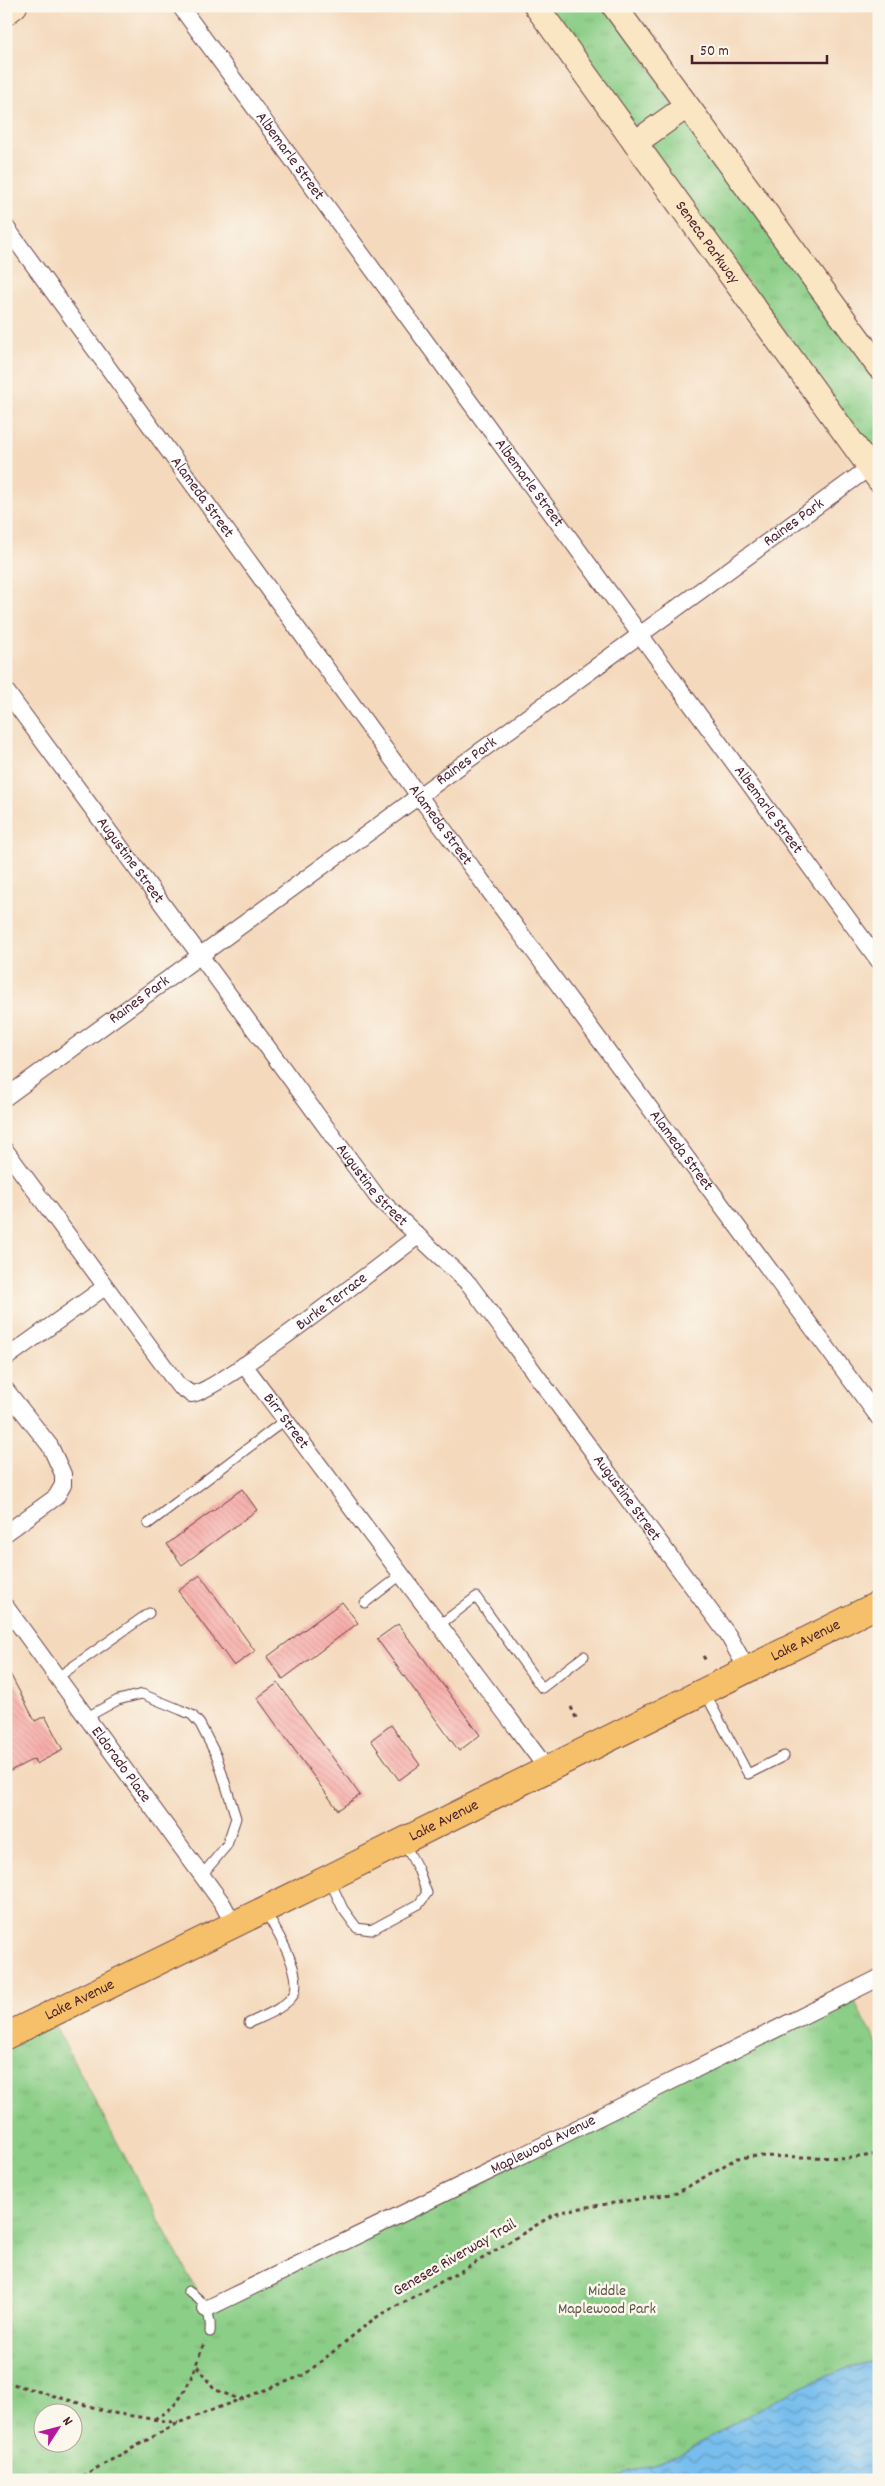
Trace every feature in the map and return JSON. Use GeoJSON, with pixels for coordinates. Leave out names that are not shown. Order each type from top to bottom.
{"type":"FeatureCollection","features":[{"type":"Feature","properties":{"kind":"main road","name":"Lake Avenue"},"geometry":{"type":"LineString","coordinates":[[6,2036],[548,1770],[879,1604]]}},
{"type":"Feature","properties":{"kind":"street"},"geometry":{"type":"LineString","coordinates":[[6,13],[15,6]]}},
{"type":"Feature","properties":{"kind":"street","name":"Albemarle Street"},"geometry":{"type":"LineString","coordinates":[[180,6],[879,960]]}},
{"type":"Feature","properties":{"kind":"street","name":"Seneca Parkway"},"geometry":{"type":"LineString","coordinates":[[536,6],[876,469]]}},
{"type":"Feature","properties":{"kind":"street"},"geometry":{"type":"LineString","coordinates":[[614,6],[879,367]]}},
{"type":"Feature","properties":{"kind":"street"},"geometry":{"type":"LineString","coordinates":[[635,143],[687,106]]}},
{"type":"Feature","properties":{"kind":"street","name":"Alameda Street"},"geometry":{"type":"LineString","coordinates":[[6,227],[419,796],[879,1418]]}},
{"type":"Feature","properties":{"kind":"street","name":"Raines Park"},"geometry":{"type":"LineString","coordinates":[[6,1097],[640,634],[876,469]]}},
{"type":"Feature","properties":{"kind":"street","name":"Augustine Street"},"geometry":{"type":"LineString","coordinates":[[6,690],[378,1198],[469,1284],[728,1635],[747,1669]]}},
{"type":"Feature","properties":{"kind":"street"},"geometry":{"type":"LineString","coordinates":[[6,1151],[178,1385],[186,1391],[197,1394],[244,1365]]}},
{"type":"Feature","properties":{"kind":"street","name":"Burke Terrace"},"geometry":{"type":"LineString","coordinates":[[244,1365],[418,1236]]}},
{"type":"Feature","properties":{"kind":"street"},"geometry":{"type":"LineString","coordinates":[[6,1358],[105,1287]]}},
{"type":"Feature","properties":{"kind":"street","name":"Birr Street"},"geometry":{"type":"LineString","coordinates":[[244,1365],[438,1626],[548,1770]]}},
{"type":"Feature","properties":{"kind":"street"},"geometry":{"type":"LineString","coordinates":[[6,1390],[50,1446],[63,1474],[63,1485],[56,1496],[6,1533]]}},
{"type":"Feature","properties":{"kind":"street","name":"Eldorado Place"},"geometry":{"type":"LineString","coordinates":[[6,1606],[202,1875],[234,1924]]}},
{"type":"Feature","properties":{"kind":"street","name":"Maplewood Avenue"},"geometry":{"type":"LineString","coordinates":[[206,2308],[525,2154],[879,1978]]}},
{"type":"Feature","properties":{"kind":"lane"},"geometry":{"type":"LineString","coordinates":[[148,1524],[285,1420]]}},
{"type":"Feature","properties":{"kind":"lane"},"geometry":{"type":"LineString","coordinates":[[365,1603],[401,1575]]}},
{"type":"Feature","properties":{"kind":"lane"},"geometry":{"type":"LineString","coordinates":[[438,1626],[476,1597],[542,1688],[584,1656]]}},
{"type":"Feature","properties":{"kind":"lane"},"geometry":{"type":"LineString","coordinates":[[58,1677],[149,1613]]}},
{"type":"Feature","properties":{"kind":"lane"},"geometry":{"type":"LineString","coordinates":[[704,1691],[748,1774],[784,1756]]}},
{"type":"Feature","properties":{"kind":"lane"},"geometry":{"type":"LineString","coordinates":[[86,1717],[118,1700],[142,1694],[154,1697],[192,1715],[200,1724],[217,1757],[236,1818],[227,1844],[202,1875]]}},
{"type":"Feature","properties":{"kind":"lane"},"geometry":{"type":"LineString","coordinates":[[329,1878],[343,1909],[357,1928],[370,1930],[419,1904],[426,1893],[418,1869],[403,1840]]}},
{"type":"Feature","properties":{"kind":"lane"},"geometry":{"type":"LineString","coordinates":[[249,2023],[281,2007],[293,1996],[297,1983],[293,1966],[264,1909]]}},
{"type":"Feature","properties":{"kind":"lane"},"geometry":{"type":"LineString","coordinates":[[188,2291],[199,2299],[206,2308],[210,2318],[210,2332]]}},
{"type":"Feature","properties":{"kind":"path"},"geometry":{"type":"LineString","coordinates":[[703,1656],[707,1662]]}},
{"type":"Feature","properties":{"kind":"path"},"geometry":{"type":"LineString","coordinates":[[571,1708],[577,1720]]}},
{"type":"Feature","properties":{"kind":"path","name":"Genesee Riverway Trail"},"geometry":{"type":"LineString","coordinates":[[75,2480],[178,2423],[304,2375],[375,2318],[472,2265],[551,2216],[569,2210],[677,2193],[737,2158],[758,2156],[852,2158],[879,2154]]}},
{"type":"Feature","properties":{"kind":"path"},"geometry":{"type":"LineString","coordinates":[[152,2420],[177,2402],[187,2389],[210,2332]]}},
{"type":"Feature","properties":{"kind":"path"},"geometry":{"type":"LineString","coordinates":[[197,2366],[214,2390],[241,2400]]}},
{"type":"Feature","properties":{"kind":"path"},"geometry":{"type":"LineString","coordinates":[[6,2382],[113,2413],[178,2423]]}},
{"type":"Feature","properties":{"kind":"green space"},"geometry":{"type":"Polygon","coordinates":[[[546,6],[605,6],[879,381],[879,462],[546,6]]]}},
{"type":"Feature","properties":{"kind":"green space","name":"Middle Maplewood Park"},"geometry":{"type":"Polygon","coordinates":[[[850,1993],[879,2047],[879,2359],[825,2377],[775,2401],[669,2459],[609,2480],[6,2480],[6,2036],[49,2015],[206,2308],[850,1993]]]}},
{"type":"Feature","properties":{"kind":"water"},"geometry":{"type":"Polygon","coordinates":[[[879,2359],[879,2480],[609,2480],[669,2459],[775,2401],[825,2377],[879,2359]]]}},
{"type":"Feature","properties":{"kind":"building"},"geometry":{"type":"Polygon","coordinates":[[[242,1489],[257,1510],[182,1565],[167,1544],[242,1489]]]}},
{"type":"Feature","properties":{"kind":"building"},"geometry":{"type":"Polygon","coordinates":[[[200,1575],[255,1651],[234,1666],[178,1591],[200,1575]]]}},
{"type":"Feature","properties":{"kind":"building"},"geometry":{"type":"Polygon","coordinates":[[[342,1602],[358,1623],[283,1679],[267,1657],[342,1602]]]}},
{"type":"Feature","properties":{"kind":"building"},"geometry":{"type":"Polygon","coordinates":[[[398,1624],[480,1735],[459,1751],[377,1639],[398,1624]]]}},
{"type":"Feature","properties":{"kind":"building"},"geometry":{"type":"Polygon","coordinates":[[[6,1666],[35,1721],[45,1716],[63,1750],[36,1764],[34,1759],[6,1773],[6,1666]]]}},
{"type":"Feature","properties":{"kind":"building"},"geometry":{"type":"Polygon","coordinates":[[[278,1683],[360,1795],[338,1810],[257,1698],[278,1683]]]}},
{"type":"Feature","properties":{"kind":"building"},"geometry":{"type":"Polygon","coordinates":[[[391,1725],[420,1765],[399,1780],[371,1740],[391,1725]]]}}]}
